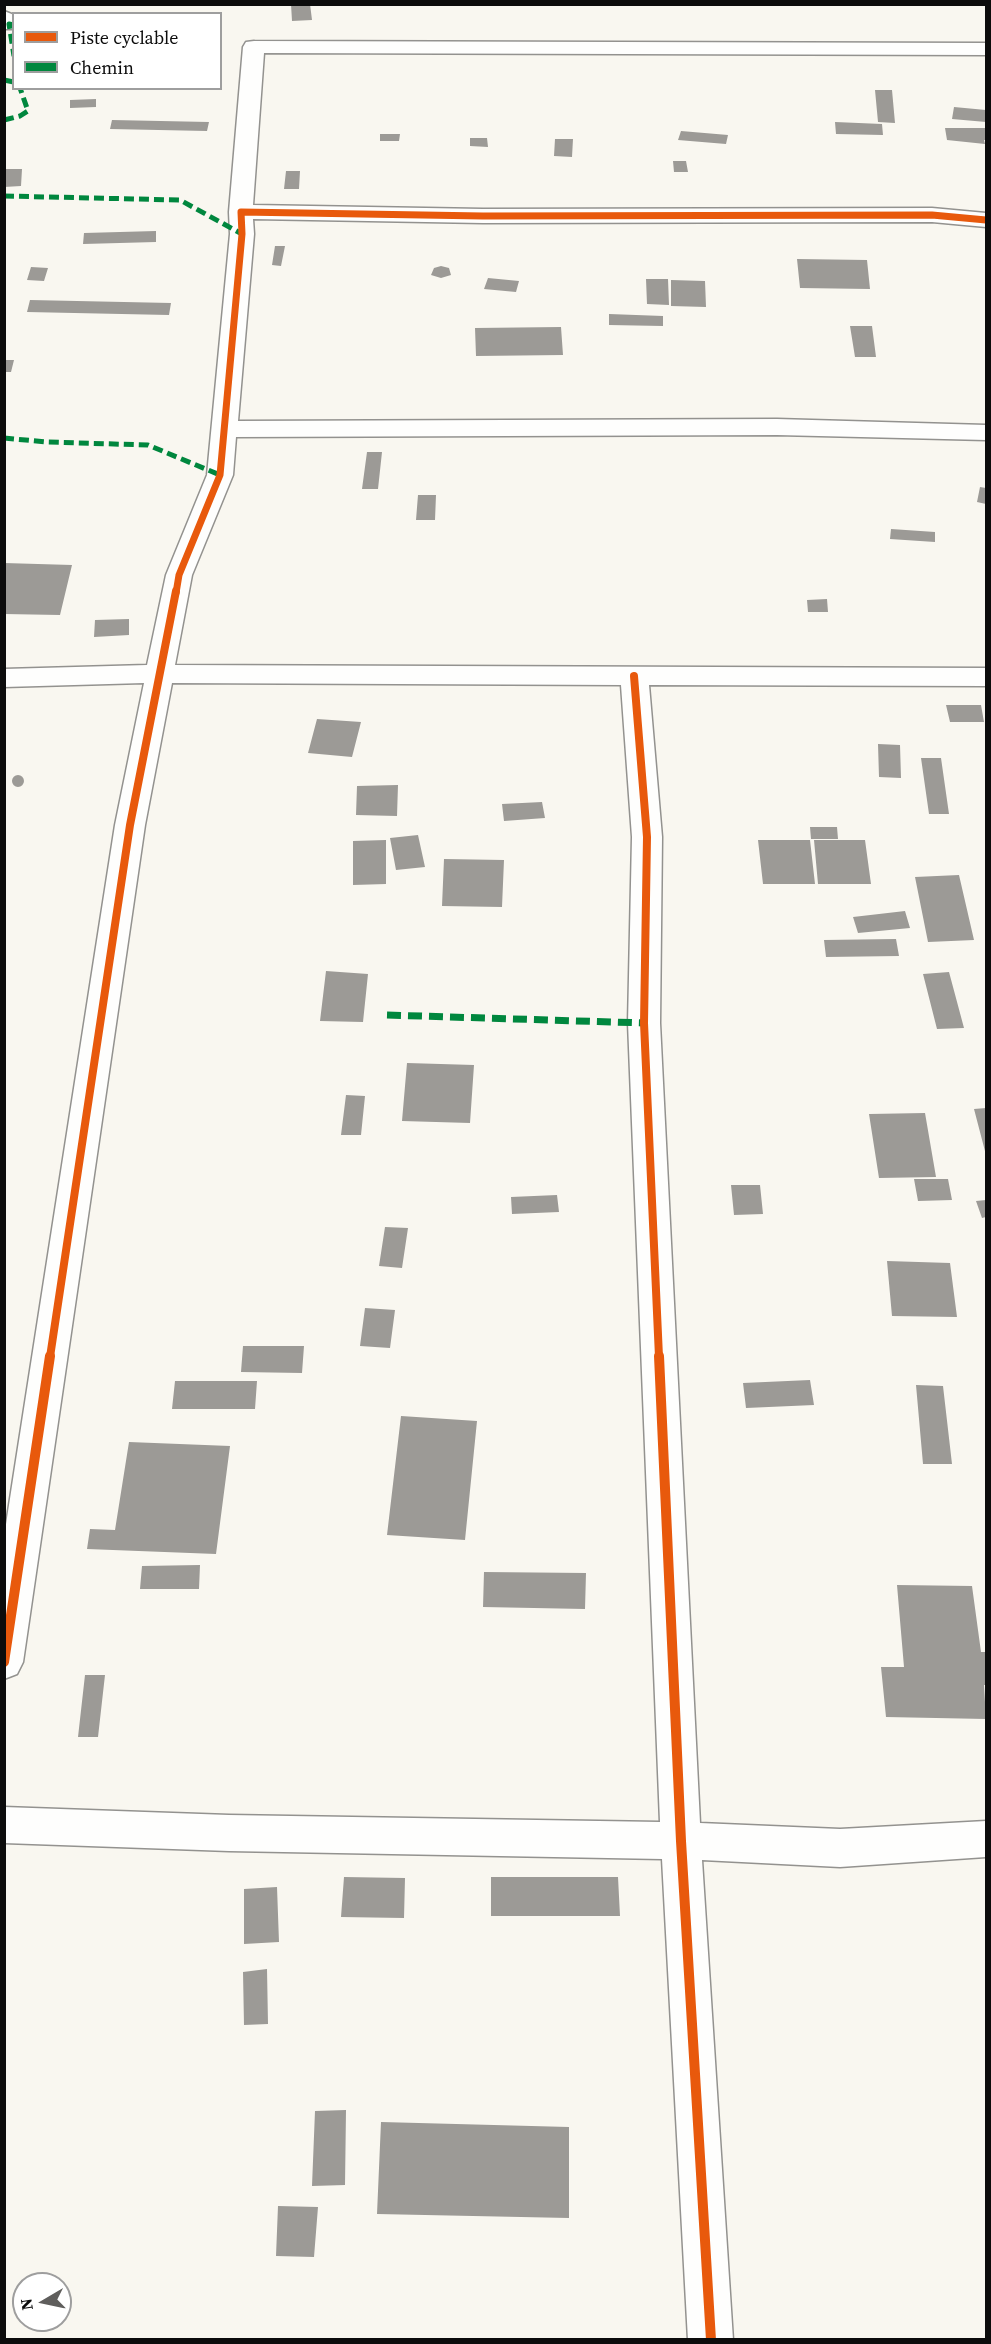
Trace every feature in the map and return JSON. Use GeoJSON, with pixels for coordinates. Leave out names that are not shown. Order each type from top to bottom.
{"type":"FeatureCollection","features":[{"type":"Feature","properties":{"kind":"street"},"geometry":{"type":"LineString","coordinates":[[4,1662],[130,825],[161,674],[178,575],[220,475],[242,234],[241,212],[254,47],[987,49]]}},
{"type":"Feature","properties":{"kind":"street"},"geometry":{"type":"LineString","coordinates":[[241,212],[483,216],[932,215],[987,220]]}},
{"type":"Feature","properties":{"kind":"street"},"geometry":{"type":"LineString","coordinates":[[224,429],[777,427],[987,433]]}},
{"type":"Feature","properties":{"kind":"street"},"geometry":{"type":"LineString","coordinates":[[4,678],[161,674],[987,677]]}},
{"type":"Feature","properties":{"kind":"street"},"geometry":{"type":"LineString","coordinates":[[634,676],[647,837],[644,1023],[681,1841],[711,2340]]}},
{"type":"Feature","properties":{"kind":"street"},"geometry":{"type":"LineString","coordinates":[[4,1825],[229,1833],[681,1841],[840,1848],[987,1839]]}},
{"type":"Feature","properties":{"kind":"building"},"geometry":{"type":"Polygon","coordinates":[[[291,4],[310,4],[312,20],[292,21],[291,4]]]}},
{"type":"Feature","properties":{"kind":"building"},"geometry":{"type":"Polygon","coordinates":[[[875,90],[892,90],[895,123],[878,122],[875,90]]]}},
{"type":"Feature","properties":{"kind":"building"},"geometry":{"type":"Polygon","coordinates":[[[96,99],[96,107],[70,108],[70,100],[96,99]]]}},
{"type":"Feature","properties":{"kind":"building"},"geometry":{"type":"Polygon","coordinates":[[[954,107],[986,110],[986,122],[952,119],[954,107]]]}},
{"type":"Feature","properties":{"kind":"building"},"geometry":{"type":"Polygon","coordinates":[[[112,120],[209,122],[207,131],[110,129],[112,120]]]}},
{"type":"Feature","properties":{"kind":"building"},"geometry":{"type":"Polygon","coordinates":[[[835,122],[882,124],[883,135],[836,134],[835,122]]]}},
{"type":"Feature","properties":{"kind":"building"},"geometry":{"type":"Polygon","coordinates":[[[945,128],[986,128],[985,144],[947,140],[945,128]]]}},
{"type":"Feature","properties":{"kind":"building"},"geometry":{"type":"Polygon","coordinates":[[[681,131],[728,135],[726,144],[678,140],[681,131]]]}},
{"type":"Feature","properties":{"kind":"building"},"geometry":{"type":"Polygon","coordinates":[[[380,134],[400,134],[399,141],[380,141],[380,134]]]}},
{"type":"Feature","properties":{"kind":"building"},"geometry":{"type":"Polygon","coordinates":[[[470,138],[487,138],[488,147],[470,146],[470,138]]]}},
{"type":"Feature","properties":{"kind":"building"},"geometry":{"type":"Polygon","coordinates":[[[555,139],[573,139],[572,157],[554,156],[555,139]]]}},
{"type":"Feature","properties":{"kind":"building"},"geometry":{"type":"Polygon","coordinates":[[[673,161],[686,161],[688,172],[674,172],[673,161]]]}},
{"type":"Feature","properties":{"kind":"building"},"geometry":{"type":"Polygon","coordinates":[[[6,169],[22,169],[21,186],[4,187],[6,169]]]}},
{"type":"Feature","properties":{"kind":"building"},"geometry":{"type":"Polygon","coordinates":[[[286,171],[300,171],[299,189],[284,189],[286,171]]]}},
{"type":"Feature","properties":{"kind":"building"},"geometry":{"type":"Polygon","coordinates":[[[156,231],[156,242],[83,244],[84,233],[156,231]]]}},
{"type":"Feature","properties":{"kind":"building"},"geometry":{"type":"Polygon","coordinates":[[[275,246],[285,246],[281,266],[272,265],[275,246]]]}},
{"type":"Feature","properties":{"kind":"building"},"geometry":{"type":"Polygon","coordinates":[[[797,259],[867,260],[870,289],[800,288],[797,259]]]}},
{"type":"Feature","properties":{"kind":"building"},"geometry":{"type":"Polygon","coordinates":[[[441,266],[449,268],[451,275],[441,278],[431,275],[434,268],[441,266]]]}},
{"type":"Feature","properties":{"kind":"building"},"geometry":{"type":"Polygon","coordinates":[[[31,267],[48,268],[44,281],[27,280],[31,267]]]}},
{"type":"Feature","properties":{"kind":"building"},"geometry":{"type":"Polygon","coordinates":[[[488,278],[519,281],[516,292],[484,289],[488,278]]]}},
{"type":"Feature","properties":{"kind":"building"},"geometry":{"type":"Polygon","coordinates":[[[646,279],[668,279],[669,305],[647,304],[646,279]]]}},
{"type":"Feature","properties":{"kind":"building"},"geometry":{"type":"Polygon","coordinates":[[[671,280],[705,281],[706,307],[671,306],[671,280]]]}},
{"type":"Feature","properties":{"kind":"building"},"geometry":{"type":"Polygon","coordinates":[[[30,300],[171,303],[169,315],[27,312],[30,300]]]}},
{"type":"Feature","properties":{"kind":"building"},"geometry":{"type":"Polygon","coordinates":[[[609,314],[663,316],[663,326],[609,325],[609,314]]]}},
{"type":"Feature","properties":{"kind":"building"},"geometry":{"type":"Polygon","coordinates":[[[850,326],[872,326],[876,357],[855,357],[850,326]]]}},
{"type":"Feature","properties":{"kind":"building"},"geometry":{"type":"Polygon","coordinates":[[[561,327],[563,355],[476,356],[475,328],[561,327]]]}},
{"type":"Feature","properties":{"kind":"building"},"geometry":{"type":"Polygon","coordinates":[[[5,360],[14,360],[11,372],[5,372],[5,360]]]}},
{"type":"Feature","properties":{"kind":"building"},"geometry":{"type":"Polygon","coordinates":[[[367,452],[382,452],[378,489],[362,489],[367,452]]]}},
{"type":"Feature","properties":{"kind":"building"},"geometry":{"type":"Polygon","coordinates":[[[980,487],[986,488],[986,504],[977,502],[980,487]]]}},
{"type":"Feature","properties":{"kind":"building"},"geometry":{"type":"Polygon","coordinates":[[[418,495],[436,495],[435,520],[416,520],[418,495]]]}},
{"type":"Feature","properties":{"kind":"building"},"geometry":{"type":"Polygon","coordinates":[[[891,529],[935,532],[935,542],[890,539],[891,529]]]}},
{"type":"Feature","properties":{"kind":"building"},"geometry":{"type":"Polygon","coordinates":[[[4,563],[72,565],[60,615],[4,614],[4,563]]]}},
{"type":"Feature","properties":{"kind":"building"},"geometry":{"type":"Polygon","coordinates":[[[827,599],[828,612],[808,612],[807,600],[827,599]]]}},
{"type":"Feature","properties":{"kind":"building"},"geometry":{"type":"Polygon","coordinates":[[[129,619],[129,635],[94,637],[95,620],[129,619]]]}},
{"type":"Feature","properties":{"kind":"building"},"geometry":{"type":"Polygon","coordinates":[[[946,705],[981,705],[984,722],[950,722],[946,705]]]}},
{"type":"Feature","properties":{"kind":"building"},"geometry":{"type":"Polygon","coordinates":[[[317,719],[361,722],[352,757],[308,753],[317,719]]]}},
{"type":"Feature","properties":{"kind":"building"},"geometry":{"type":"Polygon","coordinates":[[[878,744],[900,745],[901,778],[879,777],[878,744]]]}},
{"type":"Feature","properties":{"kind":"building"},"geometry":{"type":"Polygon","coordinates":[[[921,758],[941,758],[949,814],[929,814],[921,758]]]}},
{"type":"Feature","properties":{"kind":"building"},"geometry":{"type":"Polygon","coordinates":[[[18,775],[24,781],[18,787],[12,781],[18,775]]]}},
{"type":"Feature","properties":{"kind":"building"},"geometry":{"type":"Polygon","coordinates":[[[398,785],[397,816],[356,815],[357,786],[398,785]]]}},
{"type":"Feature","properties":{"kind":"building"},"geometry":{"type":"Polygon","coordinates":[[[542,802],[545,818],[504,821],[502,804],[542,802]]]}},
{"type":"Feature","properties":{"kind":"building"},"geometry":{"type":"Polygon","coordinates":[[[810,827],[837,827],[838,839],[811,839],[810,827]]]}},
{"type":"Feature","properties":{"kind":"building"},"geometry":{"type":"Polygon","coordinates":[[[418,835],[425,867],[396,870],[390,838],[418,835]]]}},
{"type":"Feature","properties":{"kind":"building"},"geometry":{"type":"Polygon","coordinates":[[[386,840],[386,884],[353,885],[353,841],[386,840]]]}},
{"type":"Feature","properties":{"kind":"building"},"geometry":{"type":"Polygon","coordinates":[[[758,840],[810,840],[815,884],[763,884],[758,840]]]}},
{"type":"Feature","properties":{"kind":"building"},"geometry":{"type":"Polygon","coordinates":[[[814,840],[865,840],[871,884],[818,884],[814,840]]]}},
{"type":"Feature","properties":{"kind":"building"},"geometry":{"type":"Polygon","coordinates":[[[444,859],[504,860],[502,907],[442,906],[444,859]]]}},
{"type":"Feature","properties":{"kind":"building"},"geometry":{"type":"Polygon","coordinates":[[[959,875],[974,940],[928,942],[915,877],[959,875]]]}},
{"type":"Feature","properties":{"kind":"building"},"geometry":{"type":"Polygon","coordinates":[[[905,911],[910,928],[858,933],[853,917],[905,911]]]}},
{"type":"Feature","properties":{"kind":"building"},"geometry":{"type":"Polygon","coordinates":[[[896,939],[899,956],[826,957],[824,940],[896,939]]]}},
{"type":"Feature","properties":{"kind":"building"},"geometry":{"type":"Polygon","coordinates":[[[326,971],[368,974],[363,1022],[320,1021],[326,971]]]}},
{"type":"Feature","properties":{"kind":"building"},"geometry":{"type":"Polygon","coordinates":[[[949,972],[964,1028],[937,1029],[923,974],[949,972]]]}},
{"type":"Feature","properties":{"kind":"building"},"geometry":{"type":"Polygon","coordinates":[[[407,1063],[474,1065],[470,1123],[402,1121],[407,1063]]]}},
{"type":"Feature","properties":{"kind":"building"},"geometry":{"type":"Polygon","coordinates":[[[346,1095],[365,1096],[361,1135],[341,1135],[346,1095]]]}},
{"type":"Feature","properties":{"kind":"building"},"geometry":{"type":"Polygon","coordinates":[[[986,1108],[986,1155],[974,1109],[986,1108]]]}},
{"type":"Feature","properties":{"kind":"building"},"geometry":{"type":"Polygon","coordinates":[[[925,1113],[936,1177],[879,1178],[869,1114],[925,1113]]]}},
{"type":"Feature","properties":{"kind":"building"},"geometry":{"type":"Polygon","coordinates":[[[914,1179],[948,1179],[952,1200],[918,1201],[914,1179]]]}},
{"type":"Feature","properties":{"kind":"building"},"geometry":{"type":"Polygon","coordinates":[[[731,1185],[760,1185],[763,1214],[734,1215],[731,1185]]]}},
{"type":"Feature","properties":{"kind":"building"},"geometry":{"type":"Polygon","coordinates":[[[557,1195],[559,1212],[512,1214],[511,1197],[557,1195]]]}},
{"type":"Feature","properties":{"kind":"building"},"geometry":{"type":"Polygon","coordinates":[[[986,1200],[986,1217],[982,1218],[976,1201],[986,1200]]]}},
{"type":"Feature","properties":{"kind":"building"},"geometry":{"type":"Polygon","coordinates":[[[385,1227],[408,1228],[402,1268],[379,1266],[385,1227]]]}},
{"type":"Feature","properties":{"kind":"building"},"geometry":{"type":"Polygon","coordinates":[[[887,1261],[950,1263],[957,1317],[892,1316],[887,1261]]]}},
{"type":"Feature","properties":{"kind":"building"},"geometry":{"type":"Polygon","coordinates":[[[365,1308],[395,1310],[390,1348],[360,1346],[365,1308]]]}},
{"type":"Feature","properties":{"kind":"building"},"geometry":{"type":"Polygon","coordinates":[[[243,1346],[304,1346],[302,1373],[241,1372],[243,1346]]]}},
{"type":"Feature","properties":{"kind":"building"},"geometry":{"type":"Polygon","coordinates":[[[810,1380],[814,1405],[746,1408],[743,1383],[810,1380]]]}},
{"type":"Feature","properties":{"kind":"building"},"geometry":{"type":"Polygon","coordinates":[[[175,1381],[257,1381],[255,1409],[172,1409],[175,1381]]]}},
{"type":"Feature","properties":{"kind":"building"},"geometry":{"type":"Polygon","coordinates":[[[916,1385],[943,1386],[952,1464],[923,1464],[916,1385]]]}},
{"type":"Feature","properties":{"kind":"building"},"geometry":{"type":"Polygon","coordinates":[[[401,1416],[477,1421],[465,1540],[387,1535],[401,1416]]]}},
{"type":"Feature","properties":{"kind":"building"},"geometry":{"type":"Polygon","coordinates":[[[129,1442],[230,1446],[216,1554],[87,1549],[90,1529],[115,1530],[129,1442]]]}},
{"type":"Feature","properties":{"kind":"building"},"geometry":{"type":"Polygon","coordinates":[[[200,1565],[199,1589],[140,1589],[142,1566],[200,1565]]]}},
{"type":"Feature","properties":{"kind":"building"},"geometry":{"type":"Polygon","coordinates":[[[484,1572],[586,1573],[585,1609],[483,1607],[484,1572]]]}},
{"type":"Feature","properties":{"kind":"building"},"geometry":{"type":"Polygon","coordinates":[[[897,1585],[972,1586],[981,1652],[986,1652],[986,1685],[984,1685],[986,1719],[886,1717],[881,1667],[904,1667],[897,1585]]]}},
{"type":"Feature","properties":{"kind":"building"},"geometry":{"type":"Polygon","coordinates":[[[85,1675],[105,1675],[98,1737],[78,1737],[85,1675]]]}},
{"type":"Feature","properties":{"kind":"building"},"geometry":{"type":"Polygon","coordinates":[[[344,1877],[405,1878],[404,1918],[341,1917],[344,1877]]]}},
{"type":"Feature","properties":{"kind":"building"},"geometry":{"type":"Polygon","coordinates":[[[491,1877],[618,1877],[620,1916],[491,1916],[491,1877]]]}},
{"type":"Feature","properties":{"kind":"building"},"geometry":{"type":"Polygon","coordinates":[[[277,1887],[279,1942],[244,1944],[244,1889],[277,1887]]]}},
{"type":"Feature","properties":{"kind":"building"},"geometry":{"type":"Polygon","coordinates":[[[267,1969],[268,2024],[244,2025],[243,1972],[267,1969]]]}},
{"type":"Feature","properties":{"kind":"building"},"geometry":{"type":"Polygon","coordinates":[[[346,2110],[345,2185],[312,2186],[315,2111],[346,2110]]]}},
{"type":"Feature","properties":{"kind":"building"},"geometry":{"type":"Polygon","coordinates":[[[381,2122],[569,2127],[569,2218],[377,2214],[381,2122]]]}},
{"type":"Feature","properties":{"kind":"building"},"geometry":{"type":"Polygon","coordinates":[[[278,2206],[318,2207],[314,2257],[276,2256],[278,2206]]]}},
{"type":"Feature","properties":{"kind":"marked path"},"geometry":{"type":"LineString","coordinates":[[12,25],[9,24],[12,43]]}},
{"type":"Feature","properties":{"kind":"marked path"},"geometry":{"type":"LineString","coordinates":[[4,80],[12,82]]}},
{"type":"Feature","properties":{"kind":"marked path"},"geometry":{"type":"LineString","coordinates":[[4,120],[20,116],[28,111],[21,90]]}},
{"type":"Feature","properties":{"kind":"marked path"},"geometry":{"type":"LineString","coordinates":[[4,196],[180,200],[242,234]]}},
{"type":"Feature","properties":{"kind":"marked path"},"geometry":{"type":"LineString","coordinates":[[4,438],[47,442],[148,445],[220,475]]}},
{"type":"Feature","properties":{"kind":"marked path"},"geometry":{"type":"LineString","coordinates":[[387,1015],[644,1023]]}},
{"type":"Feature","properties":{"kind":"cycle path"},"geometry":{"type":"LineString","coordinates":[[4,1662],[130,825],[179,575],[220,475],[242,234],[241,212],[483,216],[932,215],[986,220]]}},
{"type":"Feature","properties":{"kind":"cycle path"},"geometry":{"type":"LineString","coordinates":[[634,676],[647,837],[644,1023],[681,1841],[711,2340]]}}]}
